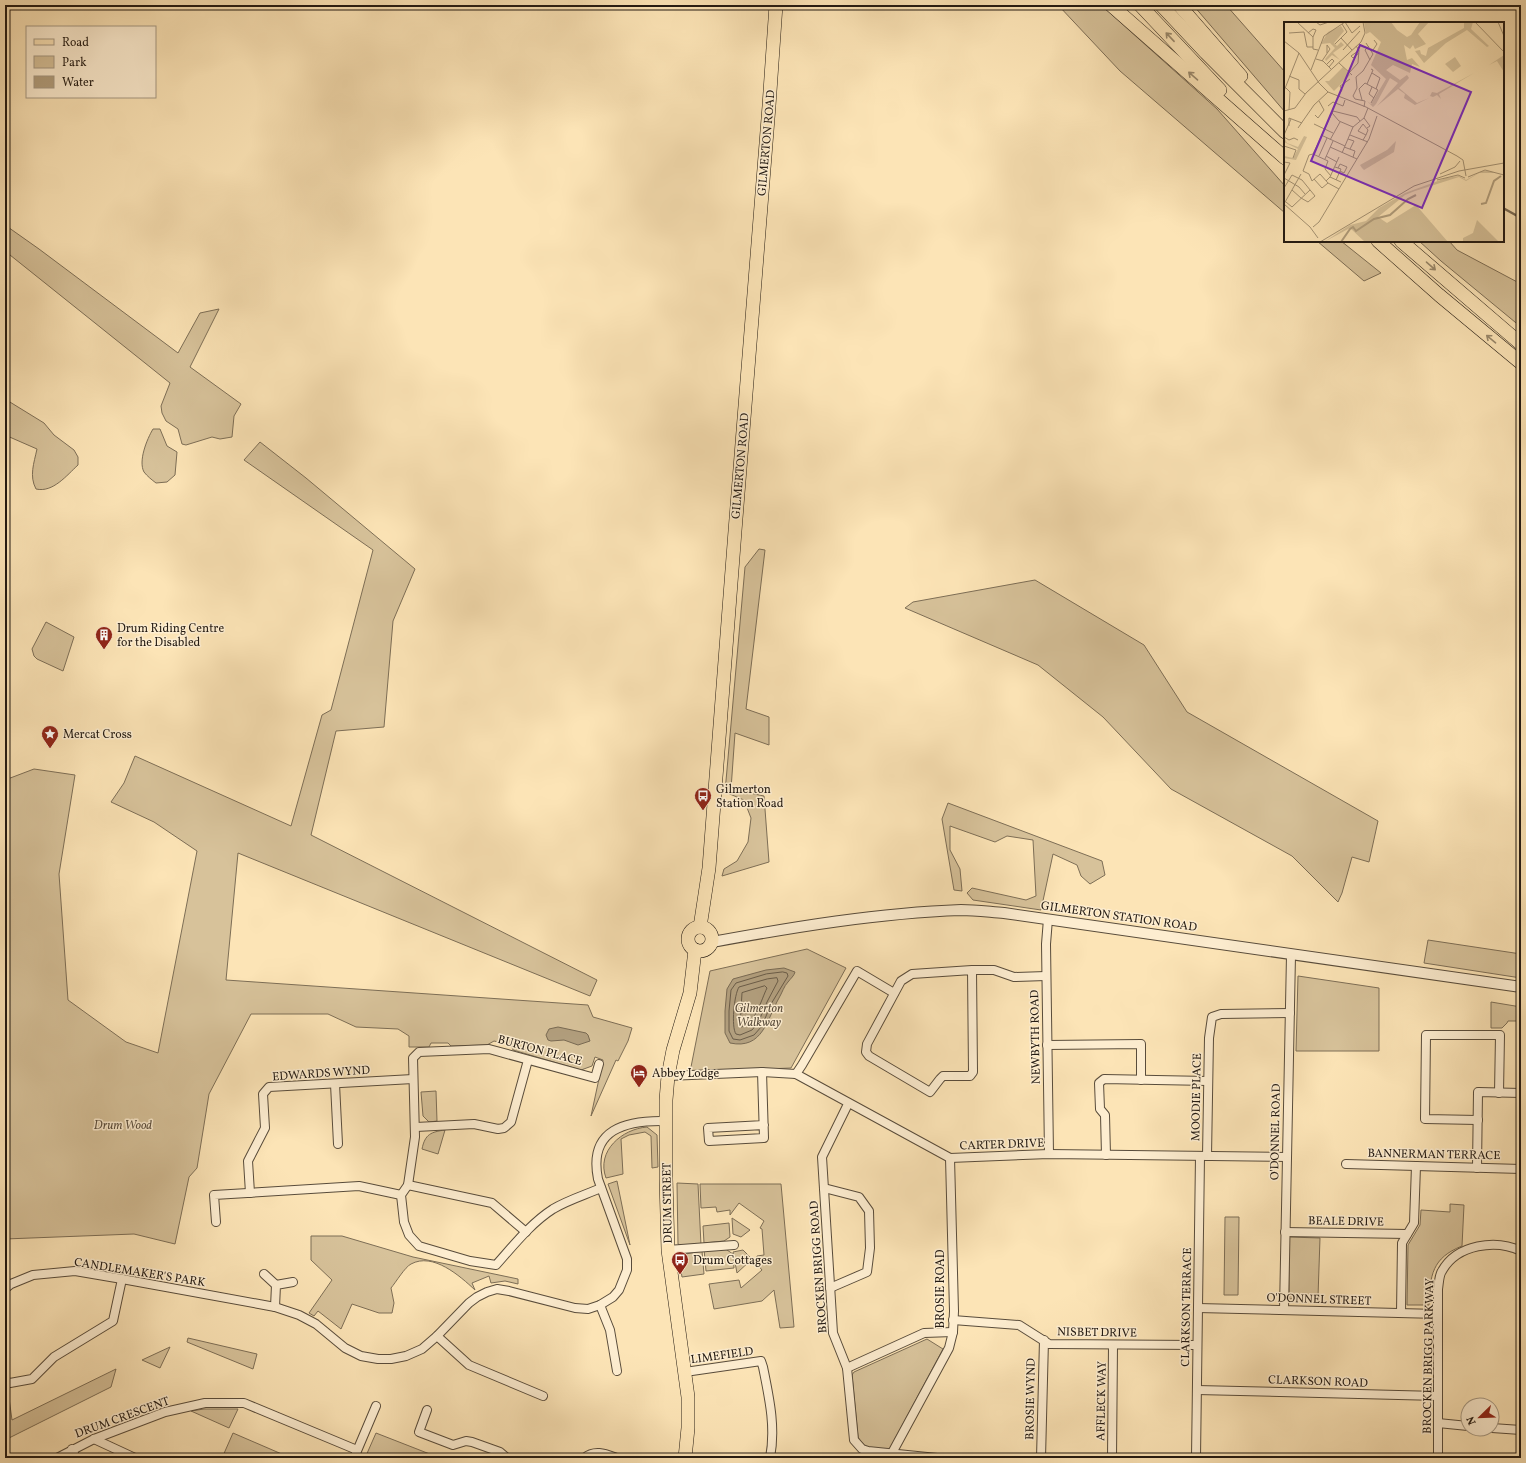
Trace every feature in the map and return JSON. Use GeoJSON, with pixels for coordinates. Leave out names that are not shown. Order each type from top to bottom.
{"type":"FeatureCollection","features":[{"type":"Feature","properties":{"kind":"main road","name":"GILMERTON ROAD"},"geometry":{"type":"LineString","coordinates":[[700,927],[709,868],[776,5]]}},
{"type":"Feature","properties":{"kind":"main road"},"geometry":{"type":"LineString","coordinates":[[1111,5],[1284,157]]}},
{"type":"Feature","properties":{"kind":"main road"},"geometry":{"type":"LineString","coordinates":[[1140,5],[1218,88],[1284,154]]}},
{"type":"Feature","properties":{"kind":"main road"},"geometry":{"type":"LineString","coordinates":[[1161,5],[1206,53],[1284,131]]}},
{"type":"Feature","properties":{"kind":"main road"},"geometry":{"type":"LineString","coordinates":[[1179,5],[1284,126]]}},
{"type":"Feature","properties":{"kind":"main road"},"geometry":{"type":"LineString","coordinates":[[1379,242],[1521,364]]}},
{"type":"Feature","properties":{"kind":"main road"},"geometry":{"type":"LineString","coordinates":[[1402,242],[1521,344]]}},
{"type":"Feature","properties":{"kind":"main road"},"geometry":{"type":"LineString","coordinates":[[700,927],[709,931],[712,942],[709,947],[700,951],[695,950],[690,944],[689,937],[693,930],[700,927]]}},
{"type":"Feature","properties":{"kind":"main road","name":"DRUM STREET"},"geometry":{"type":"LineString","coordinates":[[685,1458],[689,1413],[685,1372],[668,1250],[666,1100],[668,1076],[673,1050],[690,993],[695,950]]}},
{"type":"Feature","properties":{"kind":"street","name":"GILMERTON STATION ROAD"},"geometry":{"type":"LineString","coordinates":[[712,942],[790,928],[898,914],[963,910],[1004,913],[1048,919],[1521,987]]}},
{"type":"Feature","properties":{"kind":"street","name":"NEWBYTH ROAD"},"geometry":{"type":"LineString","coordinates":[[1048,919],[1046,939],[1046,976],[1049,1154]]}},
{"type":"Feature","properties":{"kind":"street","name":"O'DONNEL ROAD"},"geometry":{"type":"LineString","coordinates":[[1284,1310],[1291,955]]}},
{"type":"Feature","properties":{"kind":"street"},"geometry":{"type":"LineString","coordinates":[[972,970],[973,1072],[970,1076],[943,1076],[930,1092],[869,1056],[866,1052],[867,1044],[901,981],[912,974],[972,970],[994,970],[1014,977],[1046,976]]}},
{"type":"Feature","properties":{"kind":"street"},"geometry":{"type":"LineString","coordinates":[[796,1074],[857,971],[894,993]]}},
{"type":"Feature","properties":{"kind":"street","name":"MOODIE PLACE"},"geometry":{"type":"LineString","coordinates":[[1203,1156],[1209,1038],[1212,1017],[1221,1014],[1290,1013]]}},
{"type":"Feature","properties":{"kind":"street"},"geometry":{"type":"LineString","coordinates":[[1478,1120],[1426,1119],[1426,1035],[1500,1035],[1499,1092]]}},
{"type":"Feature","properties":{"kind":"street"},"geometry":{"type":"LineString","coordinates":[[1047,1045],[1141,1044],[1141,1080]]}},
{"type":"Feature","properties":{"kind":"street","name":"BURTON PLACE"},"geometry":{"type":"LineString","coordinates":[[413,1079],[413,1058],[419,1052],[489,1049],[595,1078],[599,1064]]}},
{"type":"Feature","properties":{"kind":"street"},"geometry":{"type":"LineString","coordinates":[[416,1127],[474,1124],[498,1130],[504,1128],[511,1122],[528,1060]]}},
{"type":"Feature","properties":{"kind":"street"},"geometry":{"type":"LineString","coordinates":[[762,1072],[764,1125],[764,1138],[709,1141],[708,1128],[764,1125]]}},
{"type":"Feature","properties":{"kind":"street","name":"CARTER DRIVE"},"geometry":{"type":"LineString","coordinates":[[668,1076],[762,1072],[796,1074],[848,1104],[950,1158],[1049,1154],[1287,1157]]}},
{"type":"Feature","properties":{"kind":"street"},"geometry":{"type":"LineString","coordinates":[[413,1079],[416,1127],[408,1185],[402,1195],[404,1222],[409,1235],[419,1246],[470,1261],[496,1265],[526,1232],[552,1210],[601,1188]]}},
{"type":"Feature","properties":{"kind":"street","name":"EDWARDS WYND"},"geometry":{"type":"LineString","coordinates":[[250,1193],[248,1161],[265,1128],[263,1094],[269,1087],[413,1079]]}},
{"type":"Feature","properties":{"kind":"street"},"geometry":{"type":"LineString","coordinates":[[1106,1155],[1105,1115],[1100,1109],[1099,1083],[1104,1079],[1208,1080]]}},
{"type":"Feature","properties":{"kind":"street"},"geometry":{"type":"LineString","coordinates":[[334,1084],[338,1144]]}},
{"type":"Feature","properties":{"kind":"street"},"geometry":{"type":"LineString","coordinates":[[1477,1168],[1478,1092],[1521,1093]]}},
{"type":"Feature","properties":{"kind":"street","name":"BROCKEN BRIGG ROAD"},"geometry":{"type":"LineString","coordinates":[[848,1104],[822,1157],[833,1333],[846,1368],[854,1440],[862,1449],[937,1458]]}},
{"type":"Feature","properties":{"kind":"street","name":"CANDLEMAKER'S PARK"},"geometry":{"type":"LineString","coordinates":[[5,1289],[11,1284],[33,1275],[75,1272],[122,1279],[275,1307],[299,1315],[316,1324],[345,1348],[361,1356],[378,1359],[391,1359],[406,1356],[422,1349],[477,1297],[497,1289],[509,1290],[575,1308],[588,1309],[600,1305],[613,1297],[619,1290],[627,1270],[627,1260],[595,1168],[599,1148],[611,1132],[626,1125],[634,1122],[666,1121]]}},
{"type":"Feature","properties":{"kind":"street","name":"CLARKSON TERRACE"},"geometry":{"type":"LineString","coordinates":[[1196,1458],[1198,1308],[1203,1156]]}},
{"type":"Feature","properties":{"kind":"street","name":"BROSIE ROAD"},"geometry":{"type":"LineString","coordinates":[[892,1453],[949,1348],[953,1332],[950,1158]]}},
{"type":"Feature","properties":{"kind":"street","name":"BANNERMAN TERRACE"},"geometry":{"type":"LineString","coordinates":[[1346,1164],[1521,1169]]}},
{"type":"Feature","properties":{"kind":"street"},"geometry":{"type":"LineString","coordinates":[[1401,1313],[1402,1243],[1414,1223],[1416,1166]]}},
{"type":"Feature","properties":{"kind":"street"},"geometry":{"type":"LineString","coordinates":[[408,1185],[492,1203],[526,1232]]}},
{"type":"Feature","properties":{"kind":"street"},"geometry":{"type":"LineString","coordinates":[[216,1222],[214,1195],[359,1186],[402,1195]]}},
{"type":"Feature","properties":{"kind":"street"},"geometry":{"type":"LineString","coordinates":[[824,1188],[859,1197],[869,1211],[870,1248],[867,1272],[830,1288]]}},
{"type":"Feature","properties":{"kind":"street","name":"BEALE DRIVE"},"geometry":{"type":"LineString","coordinates":[[1285,1232],[1407,1234]]}},
{"type":"Feature","properties":{"kind":"street"},"geometry":{"type":"LineString","coordinates":[[668,1250],[734,1245]]}},
{"type":"Feature","properties":{"kind":"street","name":"BROCKEN BRIGG PARKWAY"},"geometry":{"type":"LineString","coordinates":[[1438,1458],[1438,1289],[1441,1271],[1451,1259],[1464,1250],[1483,1245],[1500,1245],[1521,1251]]}},
{"type":"Feature","properties":{"kind":"street"},"geometry":{"type":"LineString","coordinates":[[264,1274],[276,1285]]}},
{"type":"Feature","properties":{"kind":"street"},"geometry":{"type":"LineString","coordinates":[[5,1381],[10,1383],[32,1379],[54,1357],[113,1322],[122,1279]]}},
{"type":"Feature","properties":{"kind":"street"},"geometry":{"type":"LineString","coordinates":[[276,1285],[293,1282]]}},
{"type":"Feature","properties":{"kind":"street"},"geometry":{"type":"LineString","coordinates":[[275,1307],[276,1285]]}},
{"type":"Feature","properties":{"kind":"street"},"geometry":{"type":"LineString","coordinates":[[600,1305],[610,1330],[617,1371]]}},
{"type":"Feature","properties":{"kind":"street","name":"O'DONNEL STREET"},"geometry":{"type":"LineString","coordinates":[[1198,1308],[1438,1314]]}},
{"type":"Feature","properties":{"kind":"street","name":"NISBET DRIVE"},"geometry":{"type":"LineString","coordinates":[[953,1320],[1019,1325],[1049,1344],[1198,1345]]}},
{"type":"Feature","properties":{"kind":"street"},"geometry":{"type":"LineString","coordinates":[[846,1368],[924,1333],[953,1332]]}},
{"type":"Feature","properties":{"kind":"street"},"geometry":{"type":"LineString","coordinates":[[437,1336],[469,1365],[543,1396]]}},
{"type":"Feature","properties":{"kind":"street","name":"BROSIE WYND"},"geometry":{"type":"LineString","coordinates":[[1041,1458],[1044,1340]]}},
{"type":"Feature","properties":{"kind":"street","name":"AFFLECK WAY"},"geometry":{"type":"LineString","coordinates":[[1112,1458],[1113,1345]]}},
{"type":"Feature","properties":{"kind":"street","name":"LIMEFIELD"},"geometry":{"type":"LineString","coordinates":[[685,1372],[761,1361],[764,1367],[772,1417],[772,1445],[770,1458]]}},
{"type":"Feature","properties":{"kind":"street","name":"CLARKSON ROAD"},"geometry":{"type":"LineString","coordinates":[[1197,1390],[1438,1396]]}},
{"type":"Feature","properties":{"kind":"street","name":"DRUM CRESCENT"},"geometry":{"type":"LineString","coordinates":[[56,1458],[94,1439],[165,1412],[205,1403],[244,1403],[356,1454]]}},
{"type":"Feature","properties":{"kind":"street"},"geometry":{"type":"LineString","coordinates":[[356,1454],[376,1406]]}},
{"type":"Feature","properties":{"kind":"street"},"geometry":{"type":"LineString","coordinates":[[428,1410],[417,1435],[453,1445],[466,1441],[472,1442],[500,1452],[507,1458]]}},
{"type":"Feature","properties":{"kind":"street"},"geometry":{"type":"LineString","coordinates":[[1438,1423],[1460,1425]]}},
{"type":"Feature","properties":{"kind":"street"},"geometry":{"type":"LineString","coordinates":[[1500,1429],[1521,1430]]}},
{"type":"Feature","properties":{"kind":"street"},"geometry":{"type":"LineString","coordinates":[[94,1439],[135,1458]]}},
{"type":"Feature","properties":{"kind":"street"},"geometry":{"type":"LineString","coordinates":[[72,1449],[76,1458]]}},
{"type":"Feature","properties":{"kind":"street"},"geometry":{"type":"LineString","coordinates":[[584,1458],[593,1453],[601,1452],[617,1458]]}},
{"type":"Feature","properties":{"kind":"green space"},"geometry":{"type":"Polygon","coordinates":[[[1058,5],[1101,5],[1217,109],[1284,185],[1284,212],[1120,71],[1058,5]]]}},
{"type":"Feature","properties":{"kind":"green space"},"geometry":{"type":"Polygon","coordinates":[[[1193,5],[1226,5],[1284,71],[1284,111],[1193,5]]]}},
{"type":"Feature","properties":{"kind":"green space"},"geometry":{"type":"Polygon","coordinates":[[[5,225],[178,353],[200,313],[219,309],[190,367],[241,404],[234,416],[232,437],[220,439],[212,437],[186,445],[182,444],[178,429],[166,421],[162,413],[161,406],[170,383],[5,251],[5,225]]]}},
{"type":"Feature","properties":{"kind":"green space"},"geometry":{"type":"Polygon","coordinates":[[[1318,242],[1342,242],[1381,273],[1364,281],[1318,242]]]}},
{"type":"Feature","properties":{"kind":"green space"},"geometry":{"type":"Polygon","coordinates":[[[1420,242],[1450,242],[1457,250],[1521,284],[1521,327],[1420,242]]]}},
{"type":"Feature","properties":{"kind":"green space"},"geometry":{"type":"Polygon","coordinates":[[[5,399],[44,423],[54,435],[74,450],[78,457],[78,465],[54,486],[42,490],[36,489],[32,474],[37,449],[5,435],[5,399]]]}},
{"type":"Feature","properties":{"kind":"green space"},"geometry":{"type":"Polygon","coordinates":[[[153,429],[160,429],[167,446],[177,452],[175,475],[167,482],[156,483],[144,472],[142,467],[144,450],[153,429]]]}},
{"type":"Feature","properties":{"kind":"green space","name":"Drum Wood"},"geometry":{"type":"Polygon","coordinates":[[[260,442],[306,478],[415,569],[393,621],[384,727],[336,731],[311,835],[597,980],[590,996],[238,853],[226,980],[588,1005],[593,1017],[632,1028],[628,1041],[618,1061],[616,1060],[591,1116],[603,1060],[595,1057],[592,1066],[581,1070],[513,1050],[511,1045],[494,1041],[487,1045],[451,1046],[448,1043],[431,1043],[429,1047],[409,1047],[409,1036],[398,1029],[356,1027],[328,1014],[251,1014],[209,1094],[197,1168],[189,1177],[175,1244],[134,1234],[5,1239],[5,780],[34,769],[75,775],[59,874],[68,1000],[126,1042],[158,1053],[197,851],[154,822],[111,802],[124,783],[135,756],[291,826],[322,715],[331,710],[373,550],[244,460],[260,442]]]}},
{"type":"Feature","properties":{"kind":"green space"},"geometry":{"type":"Polygon","coordinates":[[[759,549],[765,550],[746,709],[769,717],[769,745],[735,733],[731,789],[764,796],[769,862],[722,876],[724,869],[737,861],[748,842],[751,818],[744,800],[725,792],[745,567],[759,549]]]}},
{"type":"Feature","properties":{"kind":"green space"},"geometry":{"type":"Polygon","coordinates":[[[1035,580],[1144,645],[1187,712],[1378,821],[1369,862],[1352,857],[1338,902],[1292,856],[1171,789],[1103,717],[1038,665],[905,608],[913,602],[1035,580]]]}},
{"type":"Feature","properties":{"kind":"green space"},"geometry":{"type":"Polygon","coordinates":[[[46,622],[74,637],[63,671],[37,659],[34,656],[32,649],[46,622]]]}},
{"type":"Feature","properties":{"kind":"green space"},"geometry":{"type":"Polygon","coordinates":[[[948,803],[1102,861],[1105,875],[1090,884],[1081,876],[1077,865],[1053,854],[1041,910],[973,900],[967,893],[972,888],[1026,900],[1036,896],[1033,840],[1007,836],[995,842],[950,826],[950,850],[960,869],[962,891],[954,890],[942,819],[948,803]]]}},
{"type":"Feature","properties":{"kind":"green space"},"geometry":{"type":"Polygon","coordinates":[[[1428,940],[1521,954],[1521,978],[1424,963],[1428,940]]]}},
{"type":"Feature","properties":{"kind":"green space","name":"Gilmerton Walkway"},"geometry":{"type":"Polygon","coordinates":[[[807,949],[846,968],[791,1068],[690,1072],[710,971],[807,949]]]}},
{"type":"Feature","properties":{"kind":"green space"},"geometry":{"type":"Polygon","coordinates":[[[1298,976],[1379,988],[1379,1051],[1296,1051],[1298,976]]]}},
{"type":"Feature","properties":{"kind":"green space"},"geometry":{"type":"Polygon","coordinates":[[[1491,1002],[1521,1007],[1521,1021],[1508,1021],[1502,1028],[1491,1028],[1491,1002]]]}},
{"type":"Feature","properties":{"kind":"green space"},"geometry":{"type":"Polygon","coordinates":[[[436,1091],[437,1121],[429,1122],[423,1116],[421,1092],[436,1091]]]}},
{"type":"Feature","properties":{"kind":"green space"},"geometry":{"type":"Polygon","coordinates":[[[647,1127],[657,1135],[658,1167],[652,1168],[651,1136],[645,1132],[629,1135],[621,1139],[623,1174],[606,1178],[604,1168],[605,1159],[613,1143],[629,1132],[647,1127]]]}},
{"type":"Feature","properties":{"kind":"green space"},"geometry":{"type":"Polygon","coordinates":[[[445,1130],[438,1154],[422,1149],[425,1140],[429,1135],[445,1130]]]}},
{"type":"Feature","properties":{"kind":"green space"},"geometry":{"type":"Polygon","coordinates":[[[617,1181],[630,1245],[608,1184],[617,1181]]]}},
{"type":"Feature","properties":{"kind":"green space"},"geometry":{"type":"Polygon","coordinates":[[[677,1183],[698,1184],[701,1245],[682,1246],[678,1244],[677,1183]]]}},
{"type":"Feature","properties":{"kind":"green space"},"geometry":{"type":"Polygon","coordinates":[[[700,1184],[781,1184],[794,1327],[780,1328],[774,1290],[762,1301],[714,1309],[709,1284],[739,1280],[741,1288],[762,1270],[757,1264],[757,1256],[764,1255],[762,1229],[760,1228],[764,1221],[739,1203],[730,1215],[730,1210],[717,1212],[716,1207],[701,1208],[700,1184]]]}},
{"type":"Feature","properties":{"kind":"green space"},"geometry":{"type":"Polygon","coordinates":[[[1450,1204],[1464,1205],[1462,1246],[1444,1256],[1435,1269],[1430,1285],[1429,1305],[1407,1305],[1408,1245],[1420,1225],[1421,1210],[1450,1212],[1450,1204]]]}},
{"type":"Feature","properties":{"kind":"green space"},"geometry":{"type":"Polygon","coordinates":[[[1225,1217],[1239,1217],[1238,1295],[1224,1295],[1225,1217]]]}},
{"type":"Feature","properties":{"kind":"green space"},"geometry":{"type":"Polygon","coordinates":[[[732,1218],[750,1230],[741,1237],[733,1234],[732,1218]]]}},
{"type":"Feature","properties":{"kind":"green space"},"geometry":{"type":"Polygon","coordinates":[[[729,1223],[730,1237],[724,1241],[704,1243],[703,1226],[729,1223]]]}},
{"type":"Feature","properties":{"kind":"green space"},"geometry":{"type":"Polygon","coordinates":[[[311,1236],[342,1236],[413,1257],[518,1279],[518,1284],[505,1281],[491,1283],[489,1276],[472,1283],[475,1290],[462,1278],[446,1267],[428,1261],[419,1261],[411,1264],[403,1271],[391,1288],[394,1303],[392,1313],[379,1313],[352,1304],[341,1329],[318,1311],[314,1316],[309,1313],[332,1280],[311,1260],[311,1236]]]}},
{"type":"Feature","properties":{"kind":"green space"},"geometry":{"type":"Polygon","coordinates":[[[1289,1237],[1320,1238],[1318,1297],[1289,1299],[1289,1237]]]}},
{"type":"Feature","properties":{"kind":"green space"},"geometry":{"type":"Polygon","coordinates":[[[724,1248],[733,1254],[734,1268],[706,1271],[704,1249],[724,1248]]]}},
{"type":"Feature","properties":{"kind":"green space"},"geometry":{"type":"Polygon","coordinates":[[[743,1250],[752,1259],[737,1273],[733,1252],[743,1250]]]}},
{"type":"Feature","properties":{"kind":"green space"},"geometry":{"type":"Polygon","coordinates":[[[702,1251],[704,1274],[682,1277],[678,1258],[680,1255],[702,1251]]]}},
{"type":"Feature","properties":{"kind":"green space"},"geometry":{"type":"Polygon","coordinates":[[[188,1338],[257,1354],[253,1369],[187,1342],[188,1338]]]}},
{"type":"Feature","properties":{"kind":"green space"},"geometry":{"type":"Polygon","coordinates":[[[927,1339],[943,1349],[889,1450],[875,1449],[864,1445],[858,1437],[852,1375],[854,1372],[927,1339]]]}},
{"type":"Feature","properties":{"kind":"green space"},"geometry":{"type":"Polygon","coordinates":[[[170,1347],[160,1368],[142,1360],[170,1347]]]}},
{"type":"Feature","properties":{"kind":"green space"},"geometry":{"type":"Polygon","coordinates":[[[116,1369],[111,1387],[5,1440],[5,1392],[9,1398],[12,1420],[116,1369]]]}},
{"type":"Feature","properties":{"kind":"green space"},"geometry":{"type":"Polygon","coordinates":[[[204,1409],[238,1409],[229,1428],[191,1411],[204,1409]]]}},
{"type":"Feature","properties":{"kind":"green space"},"geometry":{"type":"Polygon","coordinates":[[[233,1433],[291,1458],[222,1458],[233,1433]]]}},
{"type":"Feature","properties":{"kind":"green space"},"geometry":{"type":"Polygon","coordinates":[[[376,1433],[440,1458],[365,1458],[376,1433]]]}},
{"type":"Feature","properties":{"kind":"water"},"geometry":{"type":"Polygon","coordinates":[[[784,968],[795,973],[784,988],[762,1031],[750,1042],[741,1044],[730,1043],[725,1033],[725,1011],[727,989],[733,979],[766,970],[784,968]]]}},
{"type":"Feature","properties":{"kind":"water"},"geometry":{"type":"Polygon","coordinates":[[[558,1027],[586,1033],[590,1041],[578,1045],[564,1040],[548,1040],[546,1035],[549,1029],[558,1027]]]}},
{"type":"Feature","properties":{"kind":"waterway"},"geometry":{"type":"LineString","coordinates":[[1504,209],[1521,218]]}},
{"type":"Feature","properties":{"kind":"place","name":"Drum Riding Centre for the Disabled"},"geometry":{"type":"Point","coordinates":[104,650]}},
{"type":"Feature","properties":{"kind":"place","name":"Mercat Cross"},"geometry":{"type":"Point","coordinates":[50,749]}},
{"type":"Feature","properties":{"kind":"place","name":"Gilmerton Station Road"},"geometry":{"type":"Point","coordinates":[703,811]}},
{"type":"Feature","properties":{"kind":"place","name":"Abbey Lodge"},"geometry":{"type":"Point","coordinates":[639,1088]}},
{"type":"Feature","properties":{"kind":"place","name":"Drum Cottages"},"geometry":{"type":"Point","coordinates":[680,1275]}}]}
